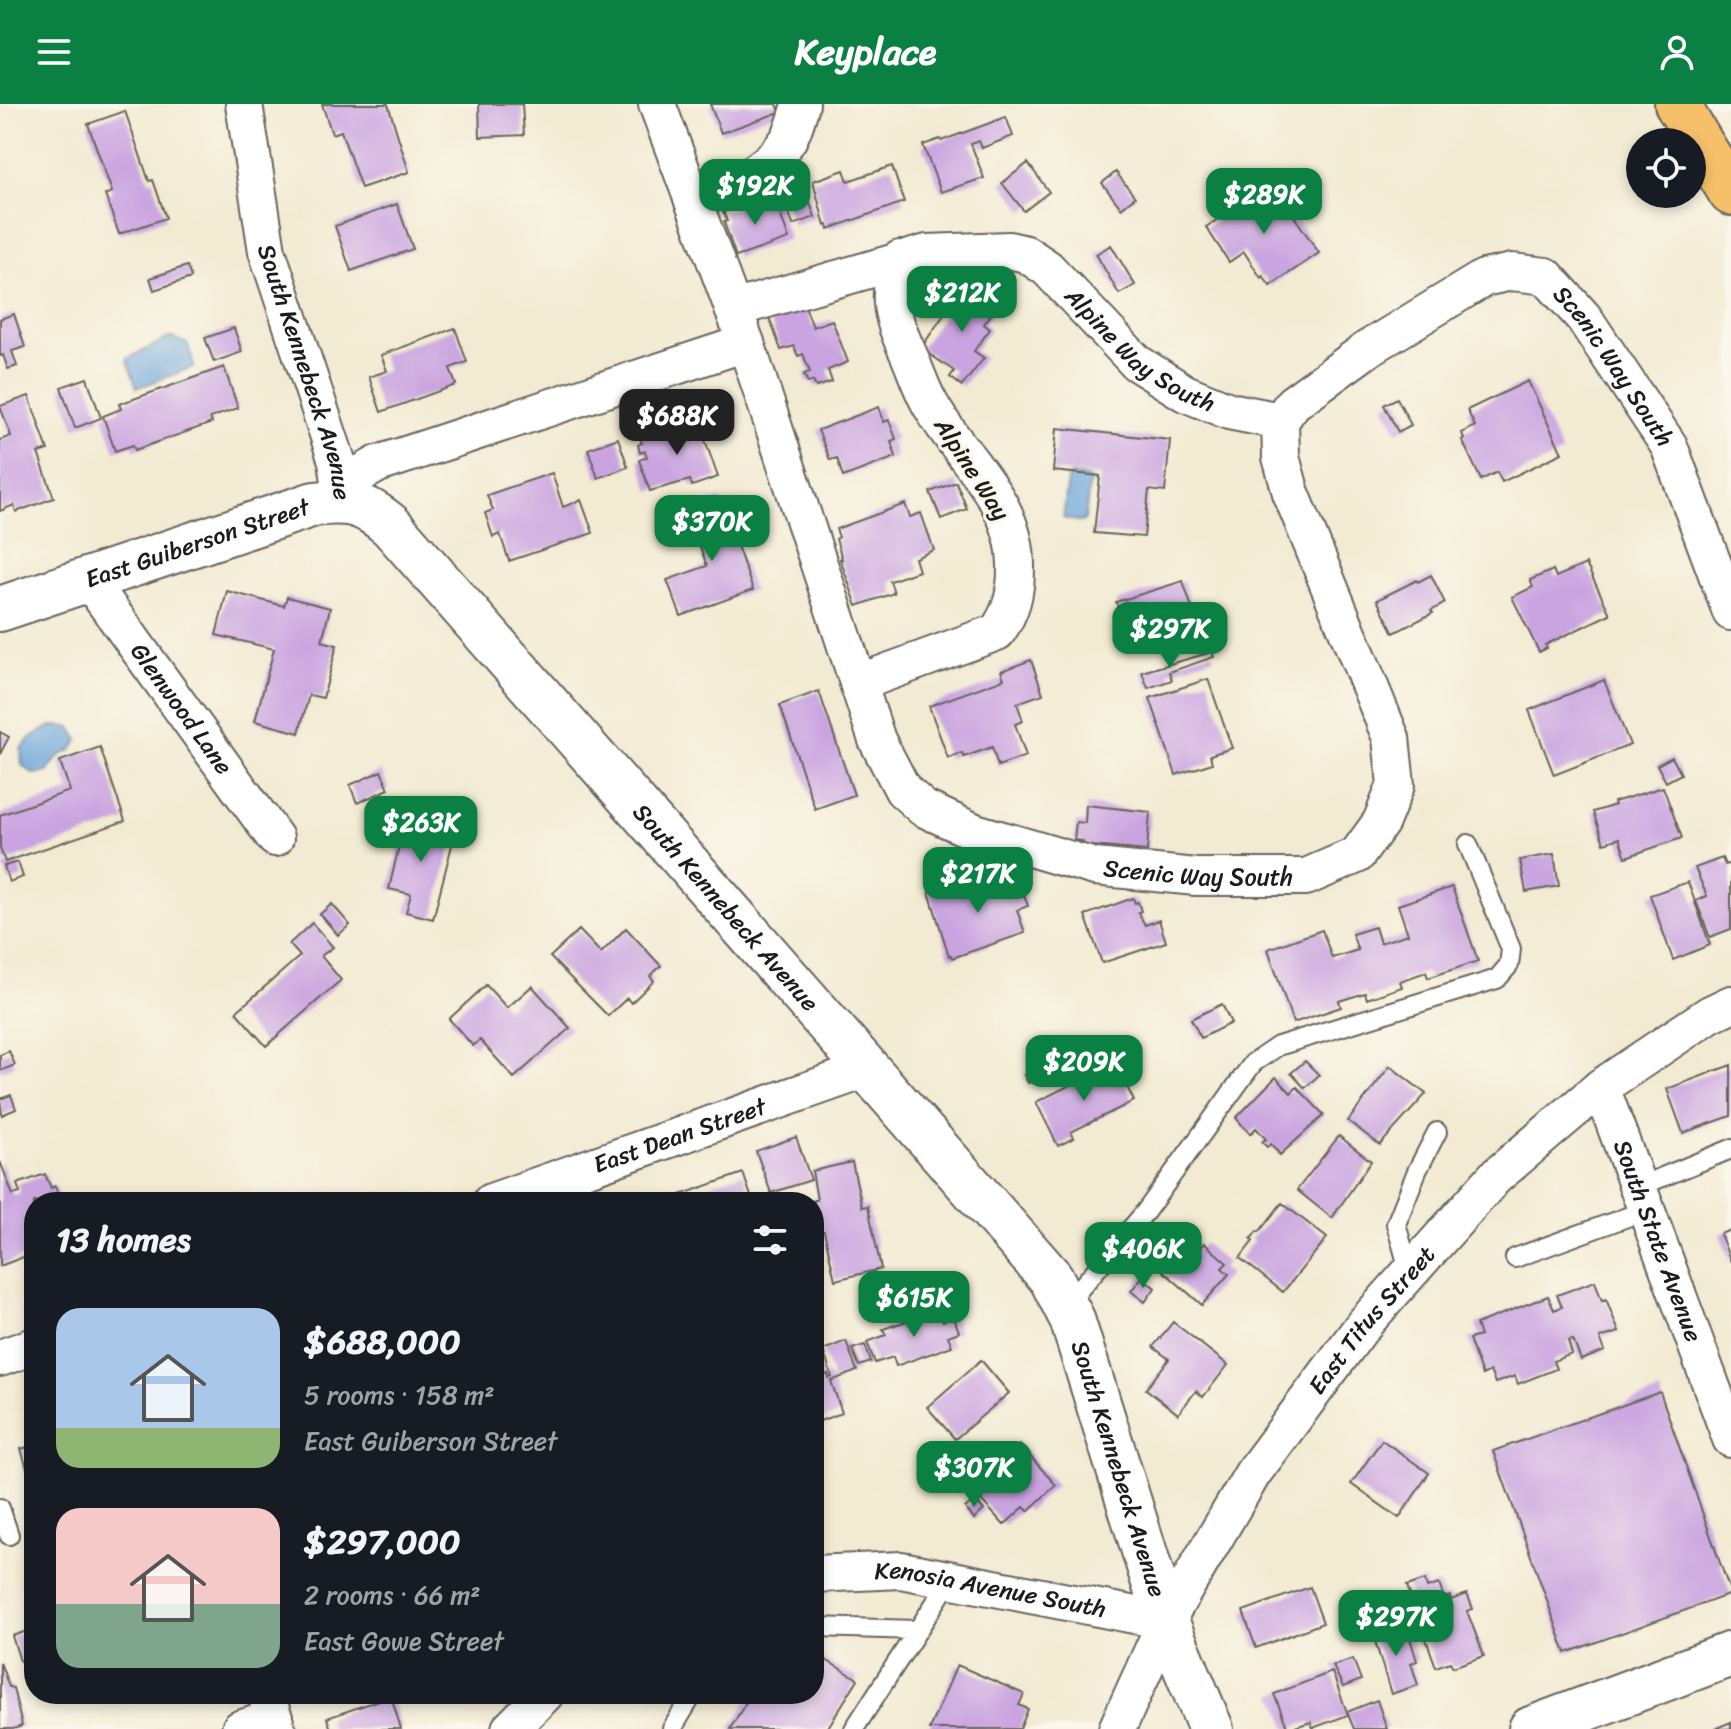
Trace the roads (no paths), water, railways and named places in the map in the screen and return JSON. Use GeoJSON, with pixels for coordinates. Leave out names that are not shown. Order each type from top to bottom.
{"type":"FeatureCollection","features":[{"type":"Feature","properties":{"kind":"main road"},"geometry":{"type":"LineString","coordinates":[[1677,104],[1731,193]]}},
{"type":"Feature","properties":{"kind":"street","name":"South Kennebeck Avenue"},"geometry":{"type":"LineString","coordinates":[[244,104],[267,251],[337,461],[343,501],[371,510],[391,526],[1051,1278],[1072,1319],[1166,1621],[1211,1729]]}},
{"type":"Feature","properties":{"kind":"street","name":"Scenic Way South"},"geometry":{"type":"LineString","coordinates":[[657,104],[746,343],[877,740],[903,790],[923,808],[975,832],[1095,867],[1196,877],[1306,877],[1357,855],[1381,822],[1396,785],[1391,738],[1291,493],[1281,457],[1280,421],[1293,403],[1369,348],[1484,278],[1512,272],[1546,276],[1584,318],[1669,446],[1731,612]]}},
{"type":"Feature","properties":{"kind":"street"},"geometry":{"type":"LineString","coordinates":[[693,201],[735,185],[763,166],[788,139],[801,104]]}},
{"type":"Feature","properties":{"kind":"street","name":"Alpine Way South"},"geometry":{"type":"LineString","coordinates":[[733,309],[900,259],[957,250],[1009,250],[1026,254],[1047,268],[1137,363],[1185,393],[1229,411],[1280,421]]}},
{"type":"Feature","properties":{"kind":"street","name":"Alpine Way"},"geometry":{"type":"LineString","coordinates":[[858,683],[997,632],[1010,614],[1016,588],[1017,552],[1008,518],[972,461],[932,409],[893,314],[891,280],[900,259]]}},
{"type":"Feature","properties":{"kind":"street","name":"East Guiberson Street"},"geometry":{"type":"LineString","coordinates":[[0,609],[298,508],[343,501],[360,474],[378,464],[746,343]]}},
{"type":"Feature","properties":{"kind":"street","name":"Glenwood Lane"},"geometry":{"type":"LineString","coordinates":[[88,579],[275,838]]}},
{"type":"Feature","properties":{"kind":"street","name":"East Titus Street"},"geometry":{"type":"LineString","coordinates":[[1117,1729],[1166,1621],[1253,1473],[1364,1324],[1495,1177],[1601,1087],[1710,1014],[1731,1004]]}},
{"type":"Feature","properties":{"kind":"street","name":"East Dean Street"},"geometry":{"type":"LineString","coordinates":[[519,1192],[868,1069]]}},
{"type":"Feature","properties":{"kind":"street","name":"South State Avenue"},"geometry":{"type":"LineString","coordinates":[[1601,1087],[1731,1439]]}},
{"type":"Feature","properties":{"kind":"street"},"geometry":{"type":"LineString","coordinates":[[0,1358],[24,1350]]}},
{"type":"Feature","properties":{"kind":"street","name":"Kenosia Avenue South"},"geometry":{"type":"LineString","coordinates":[[824,1574],[901,1570],[1166,1621]]}},
{"type":"Feature","properties":{"kind":"street"},"geometry":{"type":"LineString","coordinates":[[1531,1729],[1731,1654]]}},
{"type":"Feature","properties":{"kind":"street"},"geometry":{"type":"LineString","coordinates":[[510,1729],[535,1704]]}},
{"type":"Feature","properties":{"kind":"street"},"geometry":{"type":"LineString","coordinates":[[240,1729],[273,1714]]}},
{"type":"Feature","properties":{"kind":"lane"},"geometry":{"type":"LineString","coordinates":[[1065,1306],[1146,1211],[1253,1063],[1278,1046],[1497,979],[1509,965],[1511,949],[1468,844]]}},
{"type":"Feature","properties":{"kind":"lane"},"geometry":{"type":"LineString","coordinates":[[1410,1273],[1396,1224],[1437,1132]]}},
{"type":"Feature","properties":{"kind":"lane"},"geometry":{"type":"LineString","coordinates":[[1515,1258],[1642,1198],[1731,1149]]}},
{"type":"Feature","properties":{"kind":"lane"},"geometry":{"type":"LineString","coordinates":[[0,1508],[9,1535]]}},
{"type":"Feature","properties":{"kind":"lane"},"geometry":{"type":"LineString","coordinates":[[854,1729],[950,1580]]}},
{"type":"Feature","properties":{"kind":"lane"},"geometry":{"type":"LineString","coordinates":[[824,1627],[918,1630]]}},
{"type":"Feature","properties":{"kind":"lane"},"geometry":{"type":"LineString","coordinates":[[672,1729],[687,1704]]}},
{"type":"Feature","properties":{"kind":"water"},"geometry":{"type":"Polygon","coordinates":[[[170,337],[188,344],[194,367],[137,388],[127,359],[170,337]]]}},
{"type":"Feature","properties":{"kind":"water"},"geometry":{"type":"Polygon","coordinates":[[[1071,475],[1090,478],[1085,519],[1082,522],[1063,518],[1071,475]]]}},
{"type":"Feature","properties":{"kind":"water"},"geometry":{"type":"Polygon","coordinates":[[[51,726],[71,727],[79,740],[72,750],[59,756],[47,772],[33,774],[22,765],[21,749],[31,737],[51,726]]]}}]}
